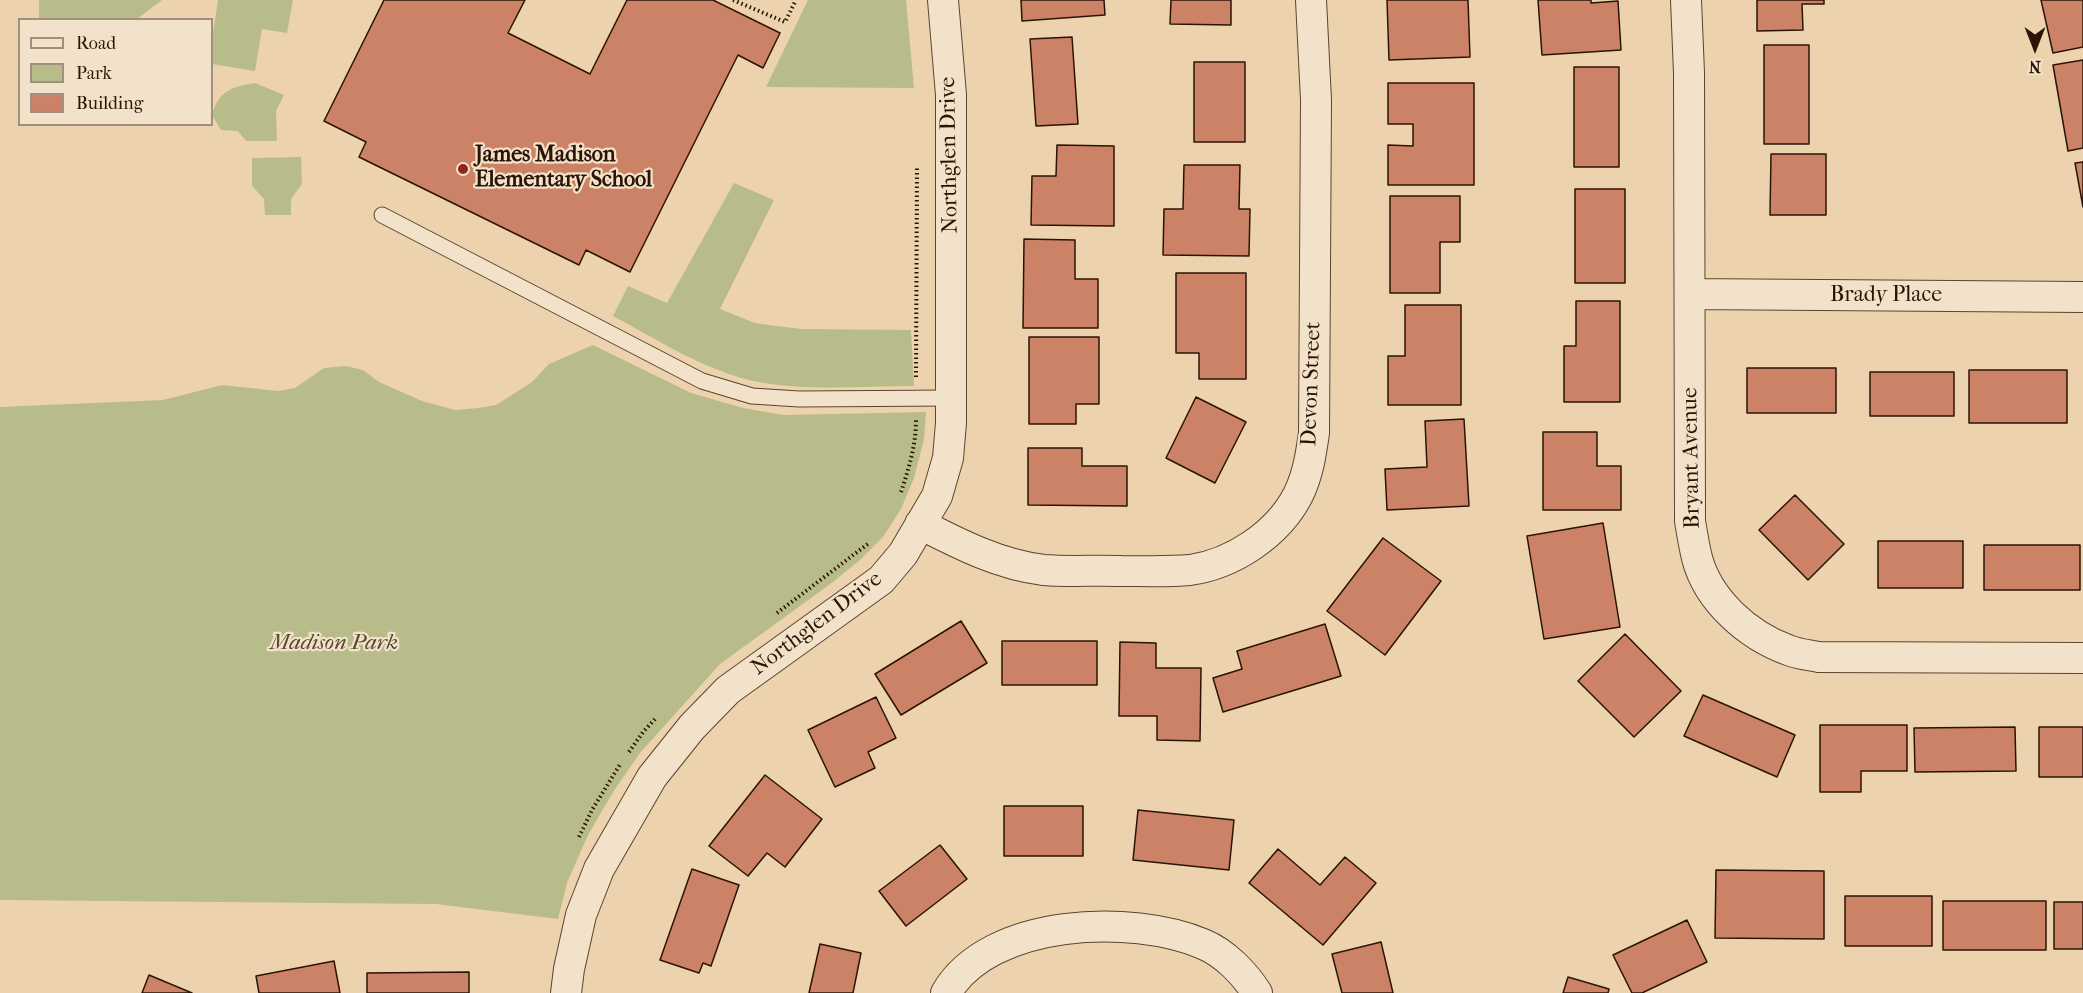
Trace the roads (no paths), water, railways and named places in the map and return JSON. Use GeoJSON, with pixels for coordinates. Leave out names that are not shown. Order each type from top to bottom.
{"type":"FeatureCollection","features":[{"type":"Feature","properties":{"kind":"street","name":"Northglen Drive"},"geometry":{"type":"LineString","coordinates":[[566,993],[581,915],[599,869],[652,777],[692,728],[728,690],[881,579],[903,554],[937,496],[948,458],[951,398],[951,95],[943,0]]}},
{"type":"Feature","properties":{"kind":"street","name":"Devon Street"},"geometry":{"type":"LineString","coordinates":[[920,524],[961,545],[1006,562],[1043,570],[1151,571],[1191,570],[1226,560],[1258,542],[1282,517],[1298,495],[1309,467],[1314,433],[1316,100],[1311,0]]}},
{"type":"Feature","properties":{"kind":"street","name":"Bryant Avenue"},"geometry":{"type":"LineString","coordinates":[[1686,0],[1689,74],[1690,522],[1697,560],[1711,590],[1730,613],[1759,636],[1788,651],[1819,657],[2083,658]]}},
{"type":"Feature","properties":{"kind":"street","name":"Brady Place"},"geometry":{"type":"LineString","coordinates":[[1690,294],[2083,297]]}},
{"type":"Feature","properties":{"kind":"street"},"geometry":{"type":"LineString","coordinates":[[946,993],[951,984],[975,961],[1001,945],[1034,934],[1072,928],[1142,928],[1205,944],[1228,960],[1257,993]]}},
{"type":"Feature","properties":{"kind":"lane"},"geometry":{"type":"LineString","coordinates":[[382,215],[702,381],[752,396],[798,399],[951,398]]}},
{"type":"Feature","properties":{"kind":"place","name":"James Madison Elementary School"},"geometry":{"type":"Point","coordinates":[463,169]}},
{"type":"Feature","properties":{"kind":"park label","name":"Madison Park"},"geometry":{"type":"Point","coordinates":[334,644]}}]}
